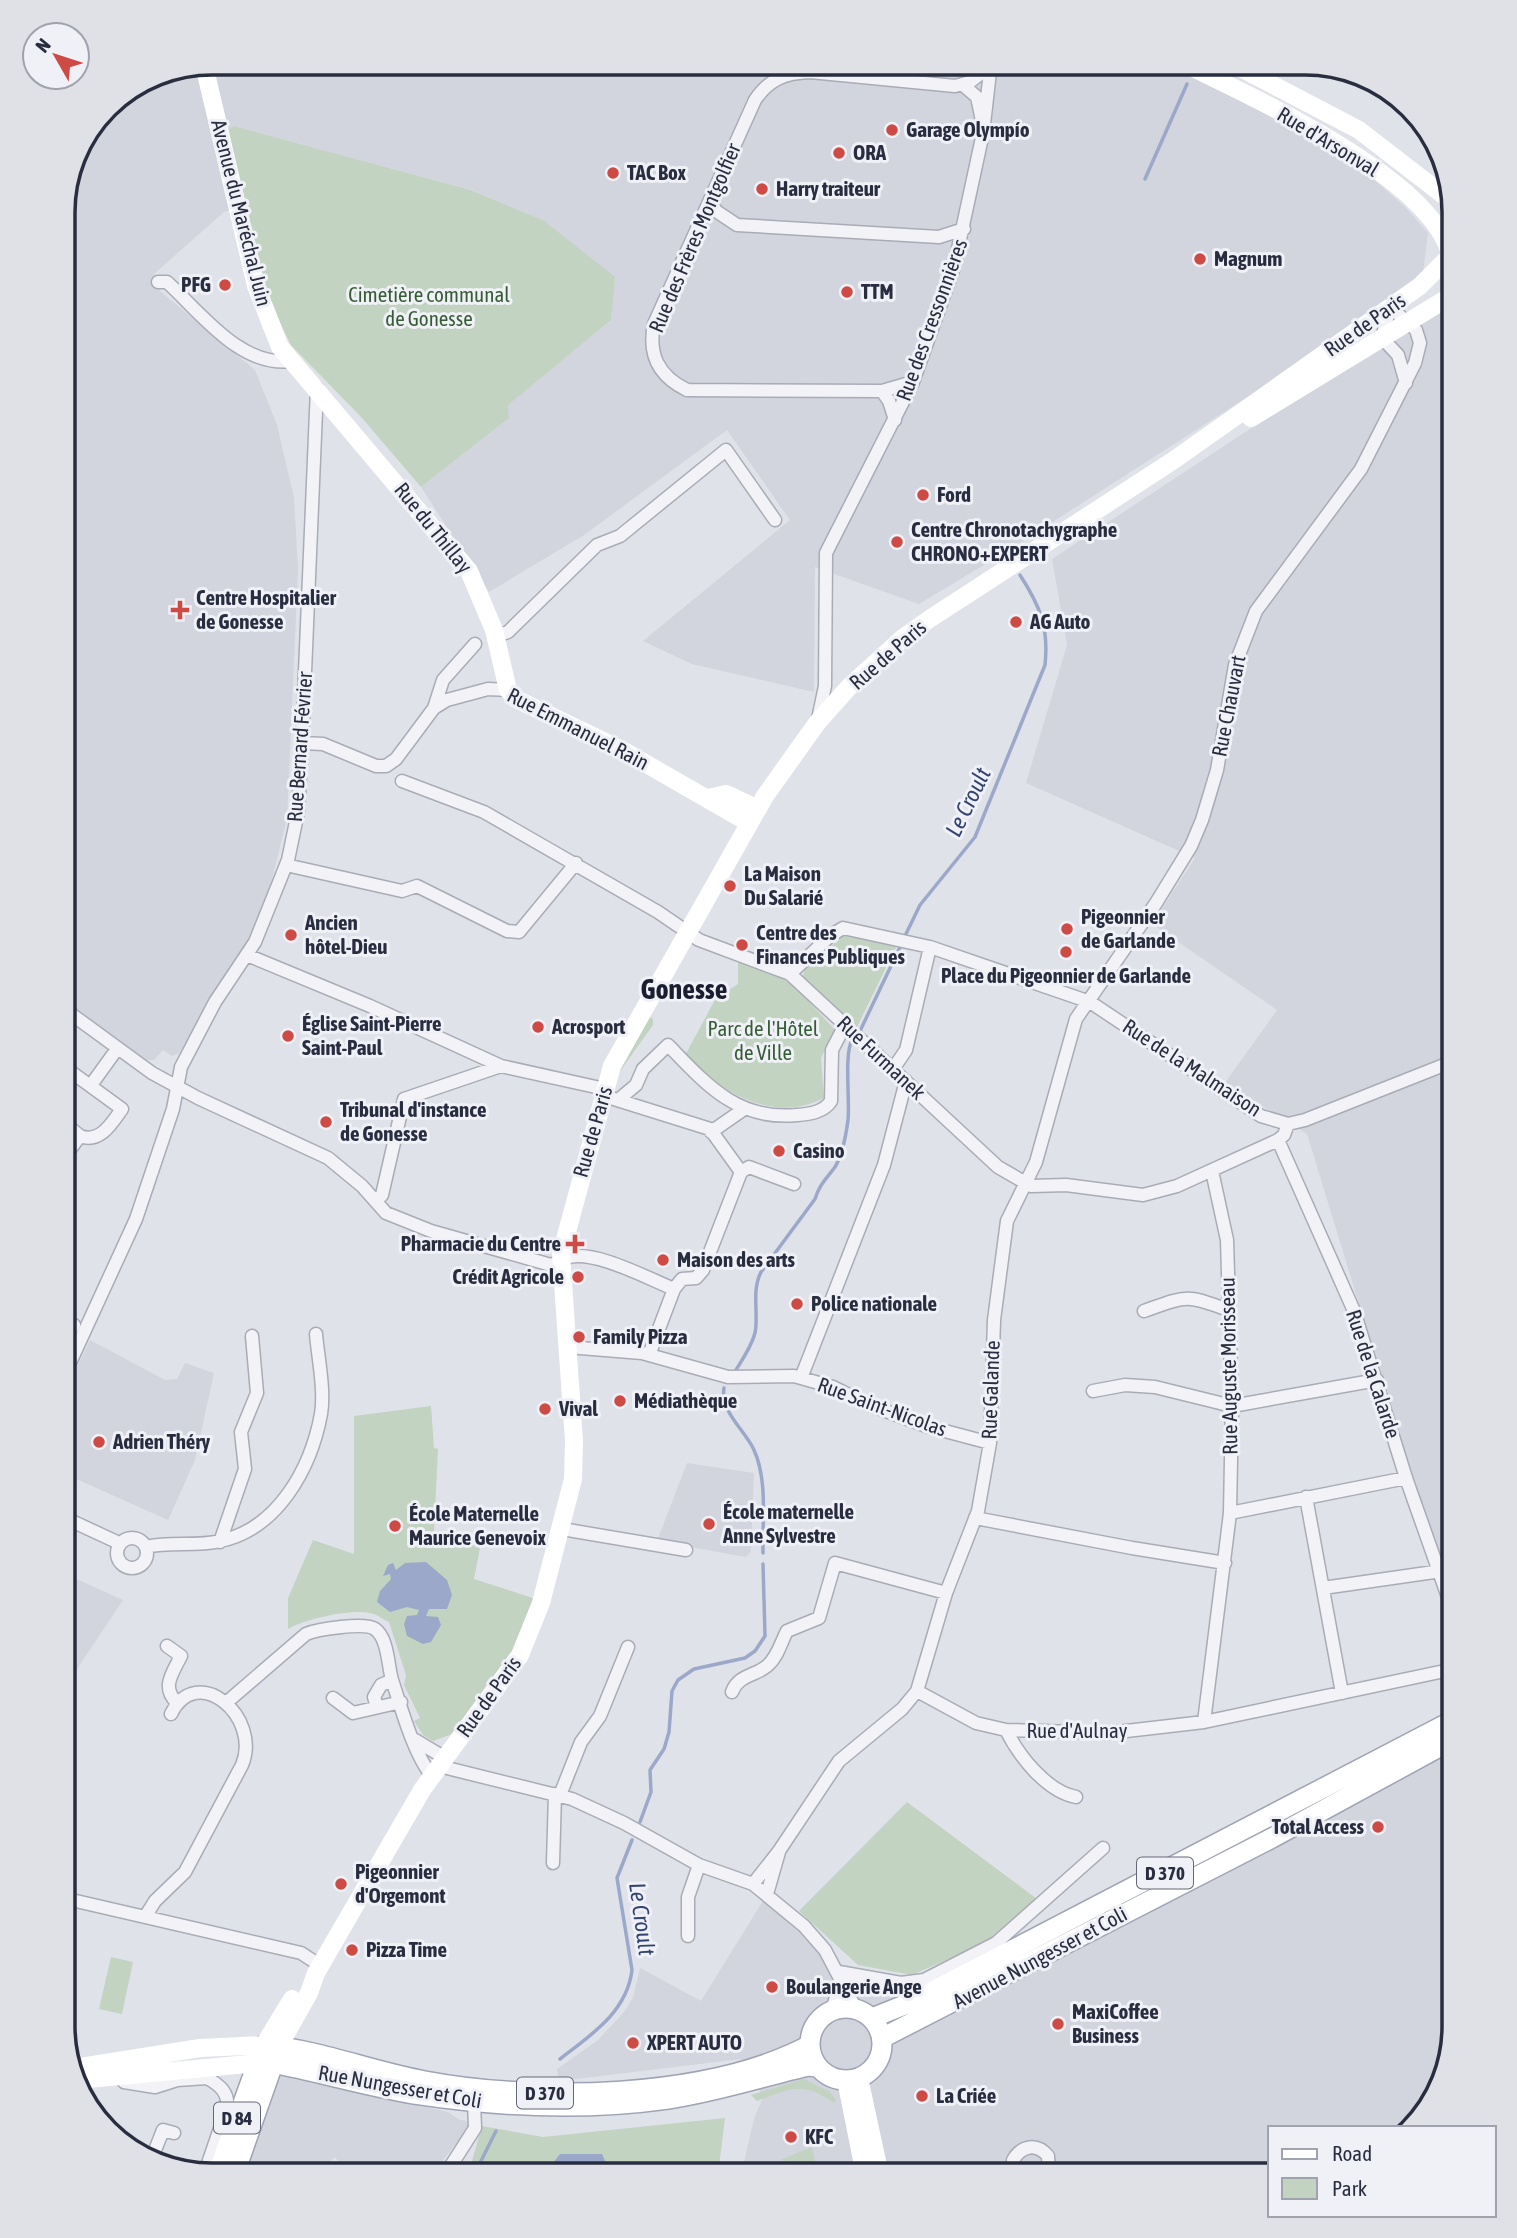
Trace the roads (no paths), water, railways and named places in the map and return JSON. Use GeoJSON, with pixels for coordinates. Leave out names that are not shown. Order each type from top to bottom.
{"type":"FeatureCollection","features":[{"type":"Feature","properties":{"kind":"main road","name":"Avenue Nungesser et Coli"},"geometry":{"type":"LineString","coordinates":[[882,2038],[1267,1829],[1442,1727]]}},
{"type":"Feature","properties":{"kind":"main road","name":"Avenue Nungesser et Coli"},"geometry":{"type":"LineString","coordinates":[[864,2014],[912,2002],[1442,1745]]}},
{"type":"Feature","properties":{"kind":"main road"},"geometry":{"type":"LineString","coordinates":[[832,2010],[864,2014],[882,2038],[877,2062],[852,2079],[826,2074],[818,2067],[810,2045],[814,2026],[832,2010]]}},
{"type":"Feature","properties":{"kind":"main road","name":"Rue Nungesser et Coli"},"geometry":{"type":"LineString","coordinates":[[268,2054],[467,2088],[565,2093],[606,2092],[694,2081],[767,2064],[810,2045]]}},
{"type":"Feature","properties":{"kind":"main road","name":"Rue Nungesser et Coli"},"geometry":{"type":"LineString","coordinates":[[268,2054],[411,2094],[535,2106],[622,2104],[701,2094],[808,2066],[818,2067]]}},
{"type":"Feature","properties":{"kind":"main road","name":"D 84"},"geometry":{"type":"LineString","coordinates":[[221,2162],[247,2088],[268,2054]]}},
{"type":"Feature","properties":{"kind":"main road","name":"D 84"},"geometry":{"type":"LineString","coordinates":[[238,2162],[268,2054]]}},
{"type":"Feature","properties":{"kind":"street","name":"Avenue du Maréchal Juin"},"geometry":{"type":"LineString","coordinates":[[206,75],[256,286],[280,347],[317,388]]}},
{"type":"Feature","properties":{"kind":"street","name":"Rue des Frères Montgolfier"},"geometry":{"type":"LineString","coordinates":[[783,76],[776,78],[755,100],[654,324],[650,343],[660,369],[687,390],[881,391],[913,382]]}},
{"type":"Feature","properties":{"kind":"street","name":"Rue des Frères Montgolfier"},"geometry":{"type":"LineString","coordinates":[[852,76],[963,85]]}},
{"type":"Feature","properties":{"kind":"street"},"geometry":{"type":"LineString","coordinates":[[976,76],[963,85],[977,97],[983,133]]}},
{"type":"Feature","properties":{"kind":"street","name":"Rue des Cressonnières"},"geometry":{"type":"LineString","coordinates":[[817,723],[825,686],[826,553],[835,530],[895,420],[934,328],[964,229],[983,133],[989,76]]}},
{"type":"Feature","properties":{"kind":"street","name":"Rue d'Arsonval"},"geometry":{"type":"LineString","coordinates":[[1208,76],[1360,156],[1389,179],[1442,233]]}},
{"type":"Feature","properties":{"kind":"street","name":"Rue d'Arsonval"},"geometry":{"type":"LineString","coordinates":[[1256,76],[1359,130],[1441,193]]}},
{"type":"Feature","properties":{"kind":"street"},"geometry":{"type":"LineString","coordinates":[[710,200],[716,211],[737,225],[939,237],[964,229]]}},
{"type":"Feature","properties":{"kind":"street","name":"Rue de Paris"},"geometry":{"type":"LineString","coordinates":[[268,2054],[309,1993],[318,1970],[439,1766],[520,1655],[541,1603],[562,1529],[575,1464],[561,1262],[576,1190],[612,1091],[688,931],[753,816],[817,723],[848,688],[904,637],[1174,460],[1420,286],[1442,260]]}},
{"type":"Feature","properties":{"kind":"street"},"geometry":{"type":"LineString","coordinates":[[158,282],[167,282],[241,349],[264,360],[292,361]]}},
{"type":"Feature","properties":{"kind":"street","name":"Rue de Paris"},"geometry":{"type":"LineString","coordinates":[[1174,460],[1232,431],[1442,302]]}},
{"type":"Feature","properties":{"kind":"street"},"geometry":{"type":"LineString","coordinates":[[1405,383],[1398,355],[1382,338],[1390,307],[1410,323]]}},
{"type":"Feature","properties":{"kind":"street","name":"Rue Chauvart"},"geometry":{"type":"LineString","coordinates":[[1042,1141],[1076,1019],[1163,892],[1191,846],[1202,820],[1217,770],[1235,665],[1256,611],[1361,469],[1405,383],[1420,343],[1410,323]]}},
{"type":"Feature","properties":{"kind":"street","name":"Rue du Thillay"},"geometry":{"type":"LineString","coordinates":[[317,388],[469,571],[496,636],[508,690]]}},
{"type":"Feature","properties":{"kind":"street","name":"Rue Bernard Février"},"geometry":{"type":"LineString","coordinates":[[75,1351],[136,1219],[156,1164],[189,1049],[215,1002],[247,955],[269,912],[286,865],[298,812],[317,388]]}},
{"type":"Feature","properties":{"kind":"street"},"geometry":{"type":"LineString","coordinates":[[881,391],[889,401],[895,420]]}},
{"type":"Feature","properties":{"kind":"street"},"geometry":{"type":"LineString","coordinates":[[315,421],[338,412]]}},
{"type":"Feature","properties":{"kind":"street"},"geometry":{"type":"LineString","coordinates":[[496,636],[508,632],[597,545],[620,536],[726,450],[775,520]]}},
{"type":"Feature","properties":{"kind":"street"},"geometry":{"type":"LineString","coordinates":[[302,743],[323,744],[376,766],[386,766],[396,759],[434,708],[443,680],[475,644]]}},
{"type":"Feature","properties":{"kind":"street"},"geometry":{"type":"LineString","coordinates":[[825,686],[831,691],[848,688]]}},
{"type":"Feature","properties":{"kind":"street","name":"Rue Emmanuel Rain"},"geometry":{"type":"LineString","coordinates":[[434,708],[447,701],[488,689],[508,690],[516,699],[624,751],[708,798],[726,794],[753,816]]}},
{"type":"Feature","properties":{"kind":"street","name":"Rue Furmanek"},"geometry":{"type":"LineString","coordinates":[[402,781],[484,813],[576,863],[699,940],[790,974],[998,1167],[1025,1184]]}},
{"type":"Feature","properties":{"kind":"street"},"geometry":{"type":"LineString","coordinates":[[286,865],[402,891],[417,886],[507,930],[519,932],[576,863]]}},
{"type":"Feature","properties":{"kind":"street","name":"Rue de la Malmaison"},"geometry":{"type":"LineString","coordinates":[[790,974],[830,936],[843,928],[930,947],[1090,1002],[1261,1116],[1288,1124],[1305,1120],[1442,1066]]}},
{"type":"Feature","properties":{"kind":"street"},"geometry":{"type":"LineString","coordinates":[[893,1069],[906,1050],[930,947]]}},
{"type":"Feature","properties":{"kind":"street"},"geometry":{"type":"LineString","coordinates":[[247,955],[370,1006],[501,1066],[612,1091],[638,1104],[701,1124],[711,1132],[741,1172]]}},
{"type":"Feature","properties":{"kind":"street"},"geometry":{"type":"LineString","coordinates":[[76,1018],[117,1049],[177,1087],[313,1148],[344,1170],[387,1213],[431,1231],[551,1265],[567,1258],[598,1260],[674,1289]]}},
{"type":"Feature","properties":{"kind":"street"},"geometry":{"type":"LineString","coordinates":[[612,1091],[638,1082],[643,1069],[668,1045],[697,1077],[761,1119],[807,1114],[828,1105],[832,1096],[832,1049],[845,1025]]}},
{"type":"Feature","properties":{"kind":"street"},"geometry":{"type":"LineString","coordinates":[[91,1084],[117,1049]]}},
{"type":"Feature","properties":{"kind":"street"},"geometry":{"type":"LineString","coordinates":[[376,1201],[382,1195],[404,1099],[501,1066]]}},
{"type":"Feature","properties":{"kind":"street"},"geometry":{"type":"LineString","coordinates":[[75,1132],[80,1136],[95,1138],[106,1131],[122,1109],[76,1074]]}},
{"type":"Feature","properties":{"kind":"street"},"geometry":{"type":"LineString","coordinates":[[801,1378],[884,1165],[906,1081]]}},
{"type":"Feature","properties":{"kind":"street"},"geometry":{"type":"LineString","coordinates":[[711,1132],[744,1109]]}},
{"type":"Feature","properties":{"kind":"street"},"geometry":{"type":"LineString","coordinates":[[1025,1184],[1039,1188],[1066,1185],[1143,1195],[1177,1186],[1278,1140],[1284,1135],[1288,1124]]}},
{"type":"Feature","properties":{"kind":"street"},"geometry":{"type":"LineString","coordinates":[[75,1142],[80,1136]]}},
{"type":"Feature","properties":{"kind":"street","name":"Rue de la Calarde"},"geometry":{"type":"LineString","coordinates":[[1278,1140],[1354,1311],[1406,1478],[1442,1574]]}},
{"type":"Feature","properties":{"kind":"street","name":"Rue Galande"},"geometry":{"type":"LineString","coordinates":[[917,1691],[946,1593],[975,1518],[990,1443],[991,1378],[1001,1254],[1007,1221],[1042,1141]]}},
{"type":"Feature","properties":{"kind":"street"},"geometry":{"type":"LineString","coordinates":[[649,1355],[674,1289],[682,1279],[701,1275],[741,1172],[749,1167],[793,1184]]}},
{"type":"Feature","properties":{"kind":"street","name":"Rue Auguste Morisseau"},"geometry":{"type":"LineString","coordinates":[[1204,1722],[1210,1653],[1225,1563],[1230,1513],[1232,1406],[1227,1240],[1212,1171]]}},
{"type":"Feature","properties":{"kind":"street"},"geometry":{"type":"LineString","coordinates":[[1144,1311],[1182,1297],[1194,1297],[1228,1310]]}},
{"type":"Feature","properties":{"kind":"street"},"geometry":{"type":"LineString","coordinates":[[146,1547],[164,1542],[220,1542],[257,1526],[292,1491],[321,1413],[316,1334]]}},
{"type":"Feature","properties":{"kind":"street"},"geometry":{"type":"LineString","coordinates":[[220,1542],[245,1469],[241,1432],[257,1393],[253,1336]]}},
{"type":"Feature","properties":{"kind":"street","name":"Rue Saint-Nicolas"},"geometry":{"type":"LineString","coordinates":[[568,1347],[621,1349],[728,1377],[801,1378],[832,1387],[867,1404],[926,1426],[990,1443]]}},
{"type":"Feature","properties":{"kind":"street"},"geometry":{"type":"LineString","coordinates":[[1093,1391],[1125,1385],[1156,1387],[1232,1406],[1377,1380]]}},
{"type":"Feature","properties":{"kind":"street"},"geometry":{"type":"LineString","coordinates":[[1230,1513],[1406,1478]]}},
{"type":"Feature","properties":{"kind":"street"},"geometry":{"type":"LineString","coordinates":[[1306,1497],[1342,1693]]}},
{"type":"Feature","properties":{"kind":"street"},"geometry":{"type":"LineString","coordinates":[[975,1518],[1225,1563]]}},
{"type":"Feature","properties":{"kind":"street"},"geometry":{"type":"LineString","coordinates":[[75,1524],[118,1547]]}},
{"type":"Feature","properties":{"kind":"street"},"geometry":{"type":"LineString","coordinates":[[562,1529],[686,1550]]}},
{"type":"Feature","properties":{"kind":"street"},"geometry":{"type":"LineString","coordinates":[[75,1531],[118,1547]]}},
{"type":"Feature","properties":{"kind":"street"},"geometry":{"type":"LineString","coordinates":[[118,1547],[134,1537],[146,1547]]}},
{"type":"Feature","properties":{"kind":"street"},"geometry":{"type":"LineString","coordinates":[[118,1547],[120,1562],[132,1568],[145,1561],[146,1547]]}},
{"type":"Feature","properties":{"kind":"street"},"geometry":{"type":"LineString","coordinates":[[732,1692],[735,1683],[765,1668],[775,1658],[787,1631],[819,1618],[835,1563],[946,1593]]}},
{"type":"Feature","properties":{"kind":"street"},"geometry":{"type":"LineString","coordinates":[[1323,1588],[1441,1571]]}},
{"type":"Feature","properties":{"kind":"street"},"geometry":{"type":"LineString","coordinates":[[227,1702],[298,1639],[315,1630],[363,1626],[376,1629],[384,1645],[392,1680],[415,1740],[439,1766],[557,1794],[624,1823],[699,1865],[752,1884],[804,1926],[864,2014]]}},
{"type":"Feature","properties":{"kind":"street"},"geometry":{"type":"LineString","coordinates":[[145,1917],[155,1901],[184,1872],[245,1757],[247,1737],[227,1702],[205,1693],[186,1697],[174,1708],[167,1683],[181,1656],[167,1646]]}},
{"type":"Feature","properties":{"kind":"street"},"geometry":{"type":"LineString","coordinates":[[554,1863],[557,1794],[581,1742],[600,1716],[628,1647]]}},
{"type":"Feature","properties":{"kind":"street","name":"Rue d'Aulnay"},"geometry":{"type":"LineString","coordinates":[[917,1691],[976,1723],[1006,1730],[1109,1733],[1204,1722],[1442,1672]]}},
{"type":"Feature","properties":{"kind":"street"},"geometry":{"type":"LineString","coordinates":[[377,1707],[373,1697],[381,1685],[392,1680]]}},
{"type":"Feature","properties":{"kind":"street"},"geometry":{"type":"LineString","coordinates":[[752,1884],[779,1851],[839,1761],[902,1709],[917,1691]]}},
{"type":"Feature","properties":{"kind":"street"},"geometry":{"type":"LineString","coordinates":[[333,1698],[353,1713],[401,1702]]}},
{"type":"Feature","properties":{"kind":"street"},"geometry":{"type":"LineString","coordinates":[[1006,1730],[1029,1765],[1060,1791],[1076,1797]]}},
{"type":"Feature","properties":{"kind":"street"},"geometry":{"type":"LineString","coordinates":[[415,1740],[439,1766]]}},
{"type":"Feature","properties":{"kind":"street"},"geometry":{"type":"LineString","coordinates":[[840,1976],[901,1983],[925,1980],[996,1943],[1103,1848]]}},
{"type":"Feature","properties":{"kind":"street"},"geometry":{"type":"LineString","coordinates":[[767,1894],[779,1851]]}},
{"type":"Feature","properties":{"kind":"street"},"geometry":{"type":"LineString","coordinates":[[688,1936],[690,1926],[686,1907],[699,1865]]}},
{"type":"Feature","properties":{"kind":"street"},"geometry":{"type":"LineString","coordinates":[[75,1901],[300,1952],[318,1970]]}},
{"type":"Feature","properties":{"kind":"street"},"geometry":{"type":"LineString","coordinates":[[832,2010],[840,1976]]}},
{"type":"Feature","properties":{"kind":"street","name":"D 370"},"geometry":{"type":"LineString","coordinates":[[82,2067],[200,2048],[268,2054]]}},
{"type":"Feature","properties":{"kind":"street","name":"D 370"},"geometry":{"type":"LineString","coordinates":[[86,2079],[268,2054]]}},
{"type":"Feature","properties":{"kind":"street"},"geometry":{"type":"LineString","coordinates":[[124,2082],[155,2087],[177,2080],[207,2078],[227,2096],[227,2108],[208,2162]]}},
{"type":"Feature","properties":{"kind":"street"},"geometry":{"type":"LineString","coordinates":[[852,2079],[863,2163]]}},
{"type":"Feature","properties":{"kind":"street"},"geometry":{"type":"LineString","coordinates":[[852,2079],[876,2163]]}},
{"type":"Feature","properties":{"kind":"street"},"geometry":{"type":"LineString","coordinates":[[227,2096],[247,2088]]}},
{"type":"Feature","properties":{"kind":"street"},"geometry":{"type":"LineString","coordinates":[[453,2162],[475,2129],[474,2102]]}},
{"type":"Feature","properties":{"kind":"street"},"geometry":{"type":"LineString","coordinates":[[155,2150],[163,2130],[174,2133]]}},
{"type":"Feature","properties":{"kind":"street"},"geometry":{"type":"LineString","coordinates":[[1013,2163],[1016,2155],[1030,2147],[1041,2149],[1048,2156],[1048,2163]]}},
{"type":"Feature","properties":{"kind":"water"},"geometry":{"type":"Polygon","coordinates":[[[426,1562],[447,1580],[452,1595],[447,1609],[429,1609],[426,1616],[438,1617],[441,1625],[431,1642],[423,1644],[407,1636],[404,1624],[407,1616],[417,1615],[419,1610],[407,1607],[390,1612],[377,1602],[380,1591],[391,1579],[390,1574],[383,1576],[388,1565],[393,1563],[396,1570],[405,1563],[426,1562]]]}},
{"type":"Feature","properties":{"kind":"water"},"geometry":{"type":"Polygon","coordinates":[[[560,2154],[602,2154],[606,2162],[554,2162],[560,2154]]]}},
{"type":"Feature","properties":{"kind":"waterway","name":"Le Croult"},"geometry":{"type":"LineString","coordinates":[[1145,179],[1187,84]]}},
{"type":"Feature","properties":{"kind":"waterway","name":"Le Croult"},"geometry":{"type":"LineString","coordinates":[[904,938],[920,905],[975,837],[1045,665],[1046,639],[1042,617],[1020,575]]}},
{"type":"Feature","properties":{"kind":"waterway","name":"Le Croult"},"geometry":{"type":"LineString","coordinates":[[860,1031],[901,945]]}},
{"type":"Feature","properties":{"kind":"waterway","name":"Le Croult"},"geometry":{"type":"LineString","coordinates":[[734,1373],[749,1349],[755,1333],[756,1287],[761,1272],[815,1199],[840,1156],[848,1120],[848,1066],[852,1040]]}},
{"type":"Feature","properties":{"kind":"waterway","name":"Le Croult"},"geometry":{"type":"LineString","coordinates":[[724,1388],[729,1413],[750,1443],[758,1462],[763,1488],[763,1553]]}},
{"type":"Feature","properties":{"kind":"waterway","name":"Le Croult"},"geometry":{"type":"LineString","coordinates":[[640,1822],[651,1792],[650,1770],[664,1749],[669,1732],[672,1691],[678,1680],[694,1669],[745,1658],[755,1651],[765,1636],[763,1564]]}},
{"type":"Feature","properties":{"kind":"waterway","name":"Le Croult"},"geometry":{"type":"LineString","coordinates":[[560,2059],[606,2021],[629,1985],[632,1970],[617,1878],[632,1840]]}},
{"type":"Feature","properties":{"kind":"waterway","name":"Le Croult"},"geometry":{"type":"LineString","coordinates":[[480,2162],[496,2131]]}},
{"type":"Feature","properties":{"kind":"place","name":"Garage Olympío"},"geometry":{"type":"Point","coordinates":[892,130]}},
{"type":"Feature","properties":{"kind":"place","name":"ORA"},"geometry":{"type":"Point","coordinates":[839,153]}},
{"type":"Feature","properties":{"kind":"place","name":"TAC Box"},"geometry":{"type":"Point","coordinates":[613,173]}},
{"type":"Feature","properties":{"kind":"place","name":"Harry traiteur"},"geometry":{"type":"Point","coordinates":[762,189]}},
{"type":"Feature","properties":{"kind":"place","name":"Magnum"},"geometry":{"type":"Point","coordinates":[1200,259]}},
{"type":"Feature","properties":{"kind":"place","name":"PFG"},"geometry":{"type":"Point","coordinates":[225,285]}},
{"type":"Feature","properties":{"kind":"place","name":"TTM"},"geometry":{"type":"Point","coordinates":[847,292]}},
{"type":"Feature","properties":{"kind":"place","name":"Ford"},"geometry":{"type":"Point","coordinates":[923,495]}},
{"type":"Feature","properties":{"kind":"place","name":"Centre Chronotachygraphe CHRONO+EXPERT"},"geometry":{"type":"Point","coordinates":[897,542]}},
{"type":"Feature","properties":{"kind":"place","name":"Centre Hospitalier de Gonesse"},"geometry":{"type":"Point","coordinates":[180,610]}},
{"type":"Feature","properties":{"kind":"place","name":"AG Auto"},"geometry":{"type":"Point","coordinates":[1016,622]}},
{"type":"Feature","properties":{"kind":"place","name":"La Maison Du Salarié"},"geometry":{"type":"Point","coordinates":[730,886]}},
{"type":"Feature","properties":{"kind":"place","name":"Pigeonnier de Garlande"},"geometry":{"type":"Point","coordinates":[1067,929]}},
{"type":"Feature","properties":{"kind":"place","name":"Ancien hôtel-Dieu"},"geometry":{"type":"Point","coordinates":[291,935]}},
{"type":"Feature","properties":{"kind":"place","name":"Centre des Finances Publiques"},"geometry":{"type":"Point","coordinates":[742,945]}},
{"type":"Feature","properties":{"kind":"place","name":"Place du Pigeonnier de Garlande"},"geometry":{"type":"Point","coordinates":[1066,952]}},
{"type":"Feature","properties":{"kind":"place","name":"Acrosport"},"geometry":{"type":"Point","coordinates":[538,1027]}},
{"type":"Feature","properties":{"kind":"place","name":"Église Saint-Pierre Saint-Paul"},"geometry":{"type":"Point","coordinates":[288,1036]}},
{"type":"Feature","properties":{"kind":"place","name":"Tribunal d'instance de Gonesse"},"geometry":{"type":"Point","coordinates":[326,1122]}},
{"type":"Feature","properties":{"kind":"place","name":"Casino"},"geometry":{"type":"Point","coordinates":[779,1151]}},
{"type":"Feature","properties":{"kind":"place","name":"Pharmacie du Centre"},"geometry":{"type":"Point","coordinates":[575,1244]}},
{"type":"Feature","properties":{"kind":"place","name":"Maison des arts"},"geometry":{"type":"Point","coordinates":[663,1260]}},
{"type":"Feature","properties":{"kind":"place","name":"Crédit Agricole"},"geometry":{"type":"Point","coordinates":[578,1277]}},
{"type":"Feature","properties":{"kind":"place","name":"Police nationale"},"geometry":{"type":"Point","coordinates":[797,1304]}},
{"type":"Feature","properties":{"kind":"place","name":"Family Pizza"},"geometry":{"type":"Point","coordinates":[579,1337]}},
{"type":"Feature","properties":{"kind":"place","name":"Médiathèque"},"geometry":{"type":"Point","coordinates":[620,1401]}},
{"type":"Feature","properties":{"kind":"place","name":"Vival"},"geometry":{"type":"Point","coordinates":[545,1409]}},
{"type":"Feature","properties":{"kind":"place","name":"Adrien Théry"},"geometry":{"type":"Point","coordinates":[99,1442]}},
{"type":"Feature","properties":{"kind":"place","name":"École maternelle Anne Sylvestre"},"geometry":{"type":"Point","coordinates":[709,1524]}},
{"type":"Feature","properties":{"kind":"place","name":"École Maternelle Maurice Genevoix"},"geometry":{"type":"Point","coordinates":[395,1526]}},
{"type":"Feature","properties":{"kind":"place","name":"Total Access"},"geometry":{"type":"Point","coordinates":[1378,1827]}},
{"type":"Feature","properties":{"kind":"place","name":"Pigeonnier d'Orgemont"},"geometry":{"type":"Point","coordinates":[341,1884]}},
{"type":"Feature","properties":{"kind":"place","name":"Pizza Time"},"geometry":{"type":"Point","coordinates":[352,1950]}},
{"type":"Feature","properties":{"kind":"place","name":"Boulangerie Ange"},"geometry":{"type":"Point","coordinates":[772,1987]}},
{"type":"Feature","properties":{"kind":"place","name":"MaxiCoffee Business"},"geometry":{"type":"Point","coordinates":[1058,2024]}},
{"type":"Feature","properties":{"kind":"place","name":"XPERT AUTO"},"geometry":{"type":"Point","coordinates":[633,2043]}},
{"type":"Feature","properties":{"kind":"place","name":"La Criée"},"geometry":{"type":"Point","coordinates":[922,2096]}},
{"type":"Feature","properties":{"kind":"place","name":"KFC"},"geometry":{"type":"Point","coordinates":[791,2137]}},
{"type":"Feature","properties":{"kind":"district","name":"Gonesse"},"geometry":{"type":"Point","coordinates":[684,989]}},
{"type":"Feature","properties":{"kind":"park label","name":"Cimetière communal de Gonesse"},"geometry":{"type":"Point","coordinates":[429,307]}},
{"type":"Feature","properties":{"kind":"park label","name":"Parc de l'Hôtel de Ville"},"geometry":{"type":"Point","coordinates":[763,1041]}}]}
